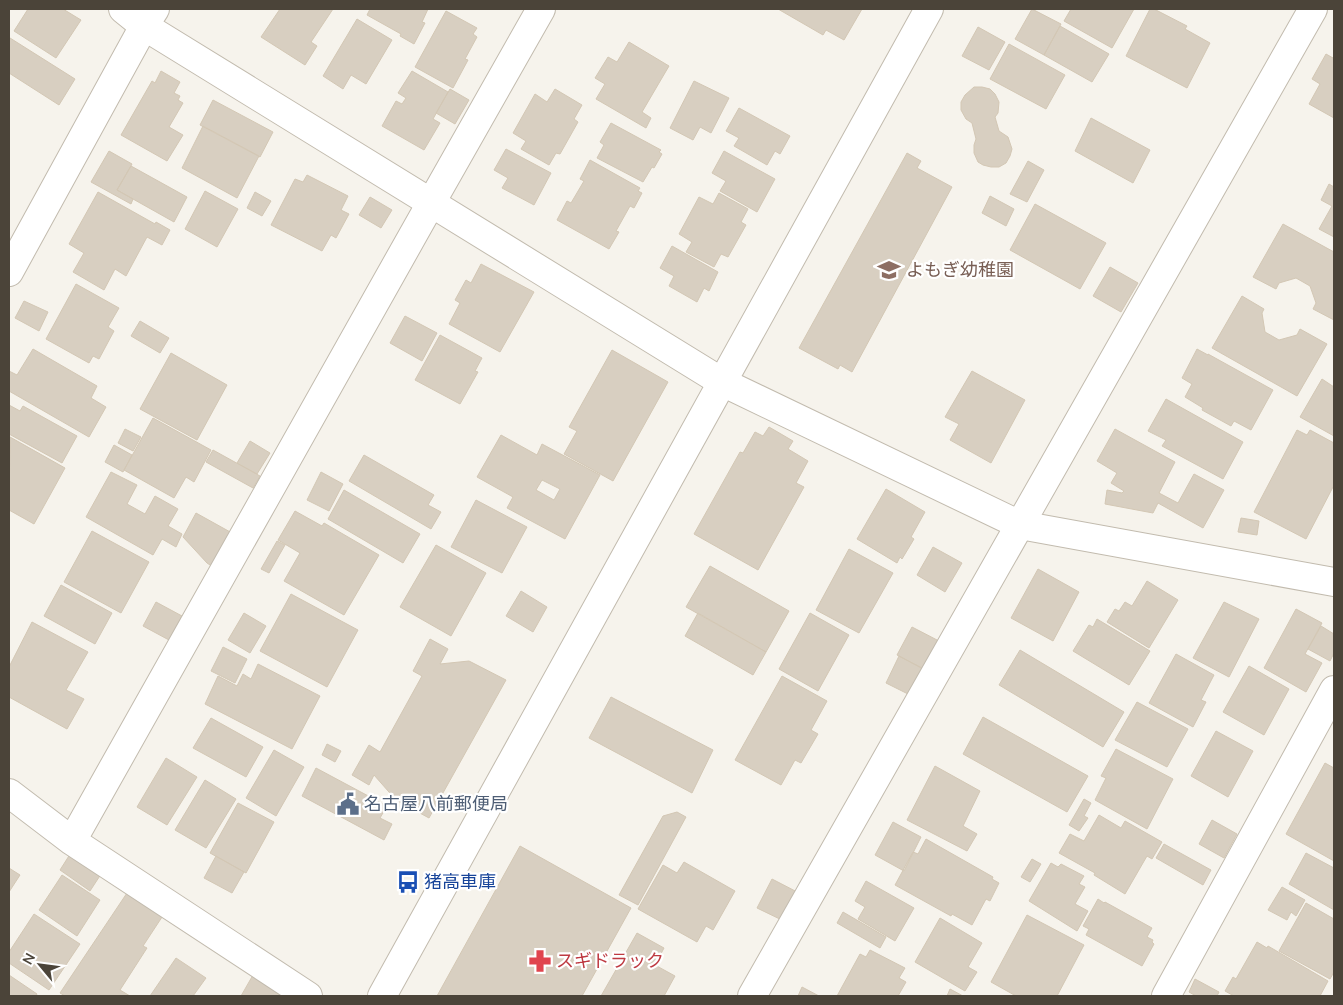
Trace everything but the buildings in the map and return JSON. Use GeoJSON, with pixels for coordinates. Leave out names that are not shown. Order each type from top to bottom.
{"type":"FeatureCollection","features":[{"type":"Feature","properties":{"kind":"street"},"geometry":{"type":"LineString","coordinates":[[123,9],[150,17],[430,203],[722,382],[1020,525],[1334,582]]}},
{"type":"Feature","properties":{"kind":"street"},"geometry":{"type":"LineString","coordinates":[[72,841],[430,203],[542,9]]}},
{"type":"Feature","properties":{"kind":"street"},"geometry":{"type":"LineString","coordinates":[[382,996],[928,9]]}},
{"type":"Feature","properties":{"kind":"street"},"geometry":{"type":"LineString","coordinates":[[752,996],[1313,9]]}},
{"type":"Feature","properties":{"kind":"street"},"geometry":{"type":"LineString","coordinates":[[9,272],[150,17]]}},
{"type":"Feature","properties":{"kind":"street"},"geometry":{"type":"LineString","coordinates":[[1166,996],[1334,690]]}},
{"type":"Feature","properties":{"kind":"street"},"geometry":{"type":"LineString","coordinates":[[9,793],[72,841],[308,996]]}},
{"type":"Feature","properties":{"kind":"place","name":"よもぎ幼稚園"},"geometry":{"type":"Point","coordinates":[889,270]}},
{"type":"Feature","properties":{"kind":"place","name":"名古屋八前郵便局"},"geometry":{"type":"Point","coordinates":[348,804]}},
{"type":"Feature","properties":{"kind":"place","name":"猪高車庫"},"geometry":{"type":"Point","coordinates":[408,882]}},
{"type":"Feature","properties":{"kind":"place","name":"スギドラック"},"geometry":{"type":"Point","coordinates":[540,961]}}]}
